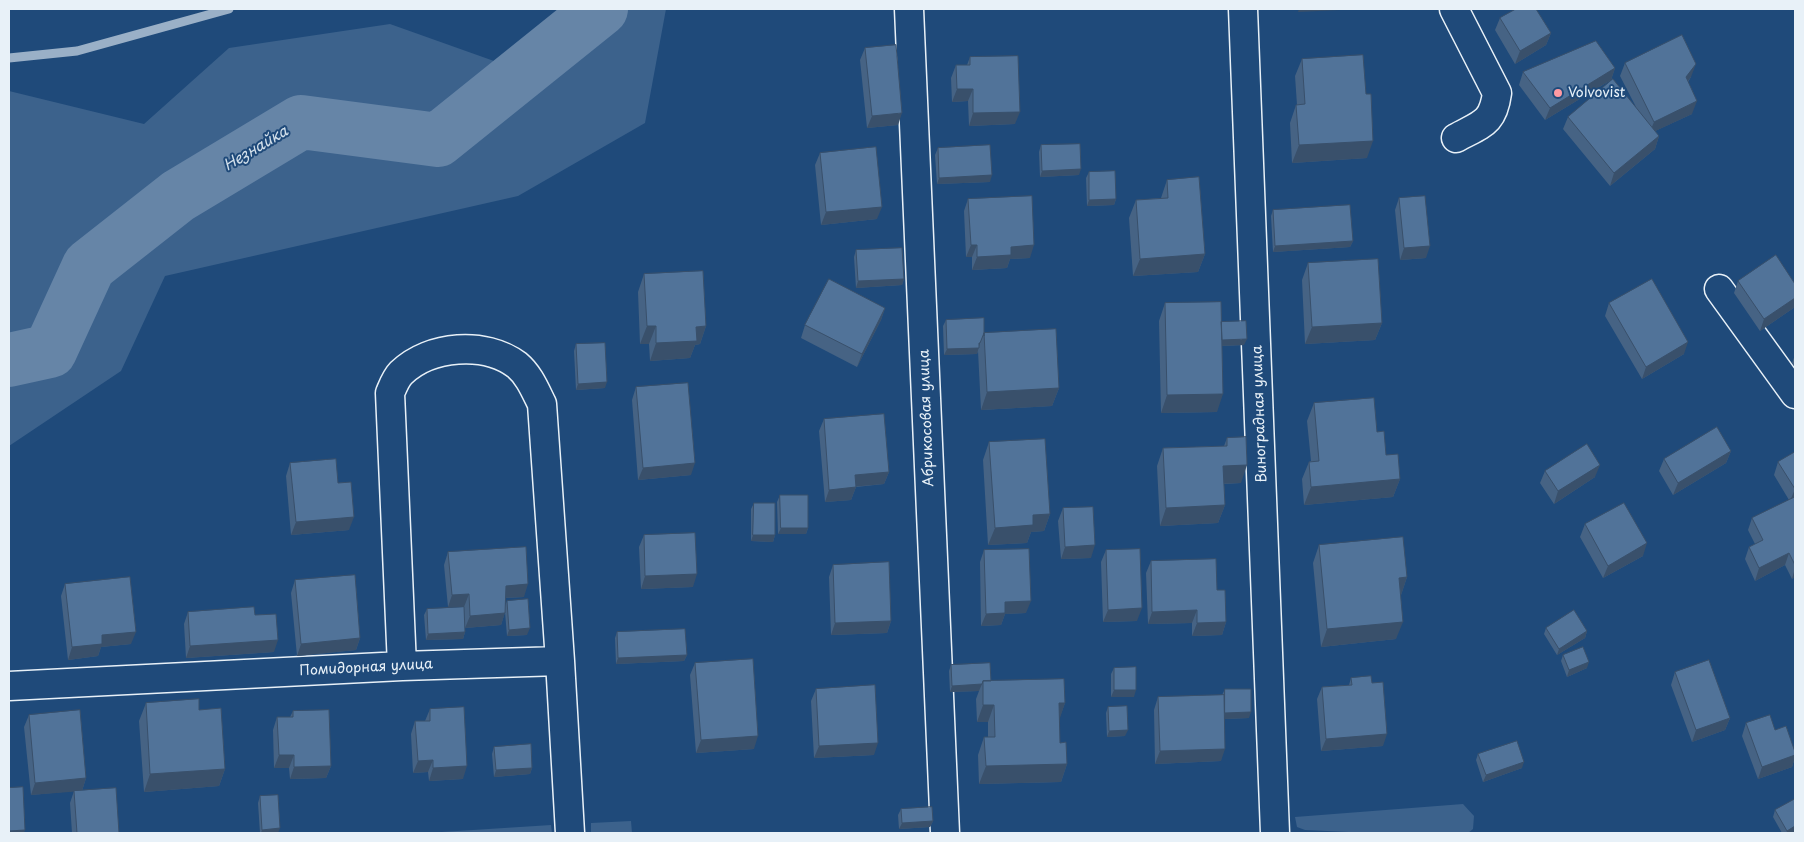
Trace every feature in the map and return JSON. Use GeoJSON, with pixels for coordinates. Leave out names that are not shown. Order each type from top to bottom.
{"type":"FeatureCollection","features":[{"type":"Feature","properties":{"kind":"street","name":"Абрикосовая улица"},"geometry":{"type":"LineString","coordinates":[[909,9],[945,830]]}},
{"type":"Feature","properties":{"kind":"street","name":"Виноградная улица"},"geometry":{"type":"LineString","coordinates":[[1243,9],[1275,826]]}},
{"type":"Feature","properties":{"kind":"street"},"geometry":{"type":"LineString","coordinates":[[1454,9],[1497,93],[1495,107],[1491,116],[1456,138]]}},
{"type":"Feature","properties":{"kind":"street"},"geometry":{"type":"LineString","coordinates":[[1719,289],[1795,394]]}},
{"type":"Feature","properties":{"kind":"street"},"geometry":{"type":"LineString","coordinates":[[402,666],[390,393],[401,373],[420,360],[441,352],[470,349],[494,352],[518,366],[528,377],[542,404],[570,829]]}},
{"type":"Feature","properties":{"kind":"street","name":"Помидорная улица"},"geometry":{"type":"LineString","coordinates":[[9,686],[402,666],[560,661]]}},
{"type":"Feature","properties":{"kind":"shaded area"},"geometry":{"type":"Polygon","coordinates":[[[587,9],[666,9],[645,123],[518,196],[165,276],[121,371],[9,446],[9,91],[144,124],[229,48],[390,24],[553,82],[587,9]]]}},
{"type":"Feature","properties":{"kind":"shaded area"},"geometry":{"type":"Polygon","coordinates":[[[1463,804],[1474,816],[1473,829],[1468,833],[1370,833],[1305,830],[1297,827],[1295,817],[1463,804]]]}},
{"type":"Feature","properties":{"kind":"shaded area"},"geometry":{"type":"Polygon","coordinates":[[[631,821],[632,833],[591,833],[591,823],[631,821]]]}},
{"type":"Feature","properties":{"kind":"shaded area"},"geometry":{"type":"Polygon","coordinates":[[[551,825],[552,833],[426,833],[551,825]]]}},
{"type":"Feature","properties":{"kind":"building"},"geometry":{"type":"Polygon","coordinates":[[[1516,9],[1536,9],[1551,33],[1520,51],[1500,18],[1516,9]]]}},
{"type":"Feature","properties":{"kind":"building"},"geometry":{"type":"Polygon","coordinates":[[[1682,35],[1696,64],[1686,77],[1697,101],[1654,122],[1625,63],[1682,35]]]}},
{"type":"Feature","properties":{"kind":"building"},"geometry":{"type":"Polygon","coordinates":[[[1596,41],[1615,68],[1550,108],[1523,72],[1596,41]]]}},
{"type":"Feature","properties":{"kind":"building"},"geometry":{"type":"Polygon","coordinates":[[[896,45],[902,113],[872,116],[865,48],[896,45]]]}},
{"type":"Feature","properties":{"kind":"building"},"geometry":{"type":"Polygon","coordinates":[[[1363,55],[1366,94],[1371,94],[1373,141],[1299,145],[1296,105],[1305,104],[1302,59],[1363,55]]]}},
{"type":"Feature","properties":{"kind":"building"},"geometry":{"type":"Polygon","coordinates":[[[1018,56],[1020,112],[973,113],[973,89],[957,89],[956,65],[970,65],[970,57],[1018,56]]]}},
{"type":"Feature","properties":{"kind":"building"},"geometry":{"type":"Polygon","coordinates":[[[1613,79],[1659,136],[1614,173],[1568,117],[1613,79]]]}},
{"type":"Feature","properties":{"kind":"building"},"geometry":{"type":"Polygon","coordinates":[[[1080,144],[1081,169],[1042,171],[1041,145],[1080,144]]]}},
{"type":"Feature","properties":{"kind":"building"},"geometry":{"type":"Polygon","coordinates":[[[990,145],[992,175],[939,178],[938,148],[990,145]]]}},
{"type":"Feature","properties":{"kind":"building"},"geometry":{"type":"Polygon","coordinates":[[[876,147],[882,207],[826,212],[820,153],[876,147]]]}},
{"type":"Feature","properties":{"kind":"building"},"geometry":{"type":"Polygon","coordinates":[[[1115,171],[1116,199],[1089,200],[1089,172],[1115,171]]]}},
{"type":"Feature","properties":{"kind":"building"},"geometry":{"type":"Polygon","coordinates":[[[1199,177],[1205,254],[1140,259],[1136,200],[1168,198],[1167,180],[1199,177]]]}},
{"type":"Feature","properties":{"kind":"building"},"geometry":{"type":"Polygon","coordinates":[[[1032,196],[1034,245],[1011,247],[1011,255],[977,257],[977,245],[971,245],[968,199],[1032,196]]]}},
{"type":"Feature","properties":{"kind":"building"},"geometry":{"type":"Polygon","coordinates":[[[1425,196],[1430,246],[1404,248],[1399,198],[1425,196]]]}},
{"type":"Feature","properties":{"kind":"building"},"geometry":{"type":"Polygon","coordinates":[[[1350,205],[1353,241],[1275,246],[1273,210],[1350,205]]]}},
{"type":"Feature","properties":{"kind":"building"},"geometry":{"type":"Polygon","coordinates":[[[902,248],[904,279],[858,281],[856,250],[902,248]]]}},
{"type":"Feature","properties":{"kind":"building"},"geometry":{"type":"Polygon","coordinates":[[[1776,255],[1795,284],[1795,298],[1764,319],[1738,281],[1776,255]]]}},
{"type":"Feature","properties":{"kind":"building"},"geometry":{"type":"Polygon","coordinates":[[[1378,259],[1382,323],[1312,327],[1308,263],[1378,259]]]}},
{"type":"Feature","properties":{"kind":"building"},"geometry":{"type":"Polygon","coordinates":[[[703,271],[706,326],[696,327],[697,341],[656,343],[656,326],[647,326],[644,274],[703,271]]]}},
{"type":"Feature","properties":{"kind":"building"},"geometry":{"type":"Polygon","coordinates":[[[829,279],[885,308],[862,354],[805,325],[829,279]]]}},
{"type":"Feature","properties":{"kind":"building"},"geometry":{"type":"Polygon","coordinates":[[[1652,279],[1688,342],[1646,367],[1609,303],[1652,279]]]}},
{"type":"Feature","properties":{"kind":"building"},"geometry":{"type":"Polygon","coordinates":[[[1221,302],[1223,394],[1167,395],[1165,303],[1221,302]]]}},
{"type":"Feature","properties":{"kind":"building"},"geometry":{"type":"Polygon","coordinates":[[[984,318],[984,333],[979,343],[979,348],[947,349],[946,320],[984,318]]]}},
{"type":"Feature","properties":{"kind":"building"},"geometry":{"type":"Polygon","coordinates":[[[1246,321],[1247,339],[1222,340],[1221,322],[1246,321]]]}},
{"type":"Feature","properties":{"kind":"building"},"geometry":{"type":"Polygon","coordinates":[[[1056,329],[1059,388],[987,392],[984,333],[1056,329]]]}},
{"type":"Feature","properties":{"kind":"building"},"geometry":{"type":"Polygon","coordinates":[[[605,343],[607,382],[578,384],[576,344],[605,343]]]}},
{"type":"Feature","properties":{"kind":"building"},"geometry":{"type":"Polygon","coordinates":[[[688,383],[695,463],[643,468],[636,387],[688,383]]]}},
{"type":"Feature","properties":{"kind":"building"},"geometry":{"type":"Polygon","coordinates":[[[1374,398],[1377,432],[1384,431],[1386,455],[1398,454],[1400,479],[1311,487],[1309,462],[1319,461],[1314,403],[1374,398]]]}},
{"type":"Feature","properties":{"kind":"building"},"geometry":{"type":"Polygon","coordinates":[[[884,414],[889,472],[855,475],[856,487],[829,490],[824,419],[884,414]]]}},
{"type":"Feature","properties":{"kind":"building"},"geometry":{"type":"Polygon","coordinates":[[[1717,427],[1731,451],[1678,483],[1664,459],[1717,427]]]}},
{"type":"Feature","properties":{"kind":"building"},"geometry":{"type":"Polygon","coordinates":[[[1246,437],[1247,465],[1223,466],[1225,505],[1166,508],[1163,448],[1227,446],[1227,438],[1246,437]]]}},
{"type":"Feature","properties":{"kind":"building"},"geometry":{"type":"Polygon","coordinates":[[[1045,439],[1050,514],[1033,515],[1033,525],[995,528],[989,442],[1045,439]]]}},
{"type":"Feature","properties":{"kind":"building"},"geometry":{"type":"Polygon","coordinates":[[[1587,444],[1600,465],[1558,491],[1545,471],[1587,444]]]}},
{"type":"Feature","properties":{"kind":"building"},"geometry":{"type":"Polygon","coordinates":[[[1795,452],[1795,489],[1778,462],[1795,452]]]}},
{"type":"Feature","properties":{"kind":"building"},"geometry":{"type":"Polygon","coordinates":[[[336,459],[338,483],[351,482],[354,517],[296,522],[290,463],[336,459]]]}},
{"type":"Feature","properties":{"kind":"building"},"geometry":{"type":"Polygon","coordinates":[[[780,495],[808,495],[808,528],[781,528],[780,495]]]}},
{"type":"Feature","properties":{"kind":"building"},"geometry":{"type":"Polygon","coordinates":[[[1795,497],[1795,565],[1789,553],[1759,568],[1749,547],[1763,540],[1752,518],[1795,497]]]}},
{"type":"Feature","properties":{"kind":"building"},"geometry":{"type":"Polygon","coordinates":[[[754,503],[775,503],[775,535],[753,535],[754,503]]]}},
{"type":"Feature","properties":{"kind":"building"},"geometry":{"type":"Polygon","coordinates":[[[1624,503],[1647,543],[1608,566],[1585,524],[1624,503]]]}},
{"type":"Feature","properties":{"kind":"building"},"geometry":{"type":"Polygon","coordinates":[[[1093,507],[1095,545],[1065,547],[1063,508],[1093,507]]]}},
{"type":"Feature","properties":{"kind":"building"},"geometry":{"type":"Polygon","coordinates":[[[695,533],[697,574],[645,576],[644,535],[695,533]]]}},
{"type":"Feature","properties":{"kind":"building"},"geometry":{"type":"Polygon","coordinates":[[[1403,537],[1407,577],[1399,578],[1403,622],[1327,629],[1319,545],[1403,537]]]}},
{"type":"Feature","properties":{"kind":"building"},"geometry":{"type":"Polygon","coordinates":[[[526,547],[528,584],[506,586],[505,613],[470,616],[469,594],[452,595],[448,552],[526,547]]]}},
{"type":"Feature","properties":{"kind":"building"},"geometry":{"type":"Polygon","coordinates":[[[1029,549],[1031,601],[1005,602],[1005,613],[986,614],[984,550],[1029,549]]]}},
{"type":"Feature","properties":{"kind":"building"},"geometry":{"type":"Polygon","coordinates":[[[1140,549],[1142,608],[1108,610],[1106,550],[1140,549]]]}},
{"type":"Feature","properties":{"kind":"building"},"geometry":{"type":"Polygon","coordinates":[[[1216,559],[1217,590],[1225,590],[1226,622],[1197,623],[1197,610],[1152,612],[1151,561],[1216,559]]]}},
{"type":"Feature","properties":{"kind":"building"},"geometry":{"type":"Polygon","coordinates":[[[889,562],[891,621],[835,623],[833,565],[889,562]]]}},
{"type":"Feature","properties":{"kind":"building"},"geometry":{"type":"Polygon","coordinates":[[[355,575],[360,638],[301,644],[295,580],[355,575]]]}},
{"type":"Feature","properties":{"kind":"building"},"geometry":{"type":"Polygon","coordinates":[[[130,577],[136,632],[102,635],[102,644],[72,647],[65,584],[130,577]]]}},
{"type":"Feature","properties":{"kind":"building"},"geometry":{"type":"Polygon","coordinates":[[[528,599],[530,628],[509,630],[507,601],[528,599]]]}},
{"type":"Feature","properties":{"kind":"building"},"geometry":{"type":"Polygon","coordinates":[[[254,607],[255,615],[276,614],[278,640],[190,646],[188,612],[254,607]]]}},
{"type":"Feature","properties":{"kind":"building"},"geometry":{"type":"Polygon","coordinates":[[[464,607],[465,632],[428,634],[427,609],[464,607]]]}},
{"type":"Feature","properties":{"kind":"building"},"geometry":{"type":"Polygon","coordinates":[[[1574,610],[1587,631],[1559,649],[1546,628],[1574,610]]]}},
{"type":"Feature","properties":{"kind":"building"},"geometry":{"type":"Polygon","coordinates":[[[685,629],[687,655],[618,658],[617,632],[685,629]]]}},
{"type":"Feature","properties":{"kind":"building"},"geometry":{"type":"Polygon","coordinates":[[[1583,647],[1589,662],[1569,670],[1563,655],[1583,647]]]}},
{"type":"Feature","properties":{"kind":"building"},"geometry":{"type":"Polygon","coordinates":[[[753,659],[758,736],[701,740],[695,663],[753,659]]]}},
{"type":"Feature","properties":{"kind":"building"},"geometry":{"type":"Polygon","coordinates":[[[1709,660],[1730,718],[1696,730],[1675,672],[1709,660]]]}},
{"type":"Feature","properties":{"kind":"building"},"geometry":{"type":"Polygon","coordinates":[[[990,663],[991,681],[983,681],[982,684],[952,686],[951,665],[990,663]]]}},
{"type":"Feature","properties":{"kind":"building"},"geometry":{"type":"Polygon","coordinates":[[[1136,667],[1136,690],[1114,690],[1114,668],[1136,667]]]}},
{"type":"Feature","properties":{"kind":"building"},"geometry":{"type":"Polygon","coordinates":[[[1371,676],[1372,683],[1383,682],[1387,734],[1326,739],[1322,687],[1352,685],[1351,678],[1371,676]]]}},
{"type":"Feature","properties":{"kind":"building"},"geometry":{"type":"Polygon","coordinates":[[[1064,679],[1065,703],[1059,703],[1060,743],[1066,742],[1067,764],[986,766],[984,737],[995,737],[994,705],[983,705],[983,681],[1064,679]]]}},
{"type":"Feature","properties":{"kind":"building"},"geometry":{"type":"Polygon","coordinates":[[[875,685],[878,743],[819,746],[816,689],[875,685]]]}},
{"type":"Feature","properties":{"kind":"building"},"geometry":{"type":"Polygon","coordinates":[[[1225,689],[1251,689],[1251,712],[1225,713],[1225,689]]]}},
{"type":"Feature","properties":{"kind":"building"},"geometry":{"type":"Polygon","coordinates":[[[1224,695],[1225,749],[1160,751],[1158,697],[1224,695]]]}},
{"type":"Feature","properties":{"kind":"building"},"geometry":{"type":"Polygon","coordinates":[[[199,699],[199,710],[221,708],[225,769],[150,774],[146,703],[199,699]]]}},
{"type":"Feature","properties":{"kind":"building"},"geometry":{"type":"Polygon","coordinates":[[[1127,706],[1128,730],[1109,731],[1108,707],[1127,706]]]}},
{"type":"Feature","properties":{"kind":"building"},"geometry":{"type":"Polygon","coordinates":[[[464,707],[467,766],[433,768],[433,760],[418,761],[415,721],[430,721],[430,709],[464,707]]]}},
{"type":"Feature","properties":{"kind":"building"},"geometry":{"type":"Polygon","coordinates":[[[80,710],[86,778],[35,783],[29,715],[80,710]]]}},
{"type":"Feature","properties":{"kind":"building"},"geometry":{"type":"Polygon","coordinates":[[[329,710],[331,766],[294,767],[294,755],[279,755],[277,717],[293,717],[293,711],[329,710]]]}},
{"type":"Feature","properties":{"kind":"building"},"geometry":{"type":"Polygon","coordinates":[[[1770,715],[1775,730],[1786,726],[1795,755],[1762,767],[1746,723],[1770,715]]]}},
{"type":"Feature","properties":{"kind":"building"},"geometry":{"type":"Polygon","coordinates":[[[1517,741],[1524,762],[1486,775],[1478,754],[1517,741]]]}},
{"type":"Feature","properties":{"kind":"building"},"geometry":{"type":"Polygon","coordinates":[[[531,744],[532,768],[496,770],[494,747],[531,744]]]}},
{"type":"Feature","properties":{"kind":"building"},"geometry":{"type":"Polygon","coordinates":[[[23,787],[25,830],[9,831],[9,788],[23,787]]]}},
{"type":"Feature","properties":{"kind":"building"},"geometry":{"type":"Polygon","coordinates":[[[116,788],[119,833],[77,833],[74,791],[116,788]]]}},
{"type":"Feature","properties":{"kind":"building"},"geometry":{"type":"Polygon","coordinates":[[[278,795],[280,828],[262,830],[260,796],[278,795]]]}},
{"type":"Feature","properties":{"kind":"building"},"geometry":{"type":"Polygon","coordinates":[[[1795,799],[1795,826],[1787,831],[1775,810],[1795,799]]]}},
{"type":"Feature","properties":{"kind":"building"},"geometry":{"type":"Polygon","coordinates":[[[932,807],[933,821],[902,823],[901,809],[932,807]]]}},
{"type":"Feature","properties":{"kind":"waterway","name":"Незнайка"},"geometry":{"type":"LineString","coordinates":[[9,58],[77,51],[229,9]]}},
{"type":"Feature","properties":{"kind":"waterway","name":"Незнайка"},"geometry":{"type":"LineString","coordinates":[[9,360],[50,351],[89,266],[178,196],[301,122],[438,140],[601,9]]}},
{"type":"Feature","properties":{"kind":"place","name":"Volvovist"},"geometry":{"type":"Point","coordinates":[1558,93]}}]}
